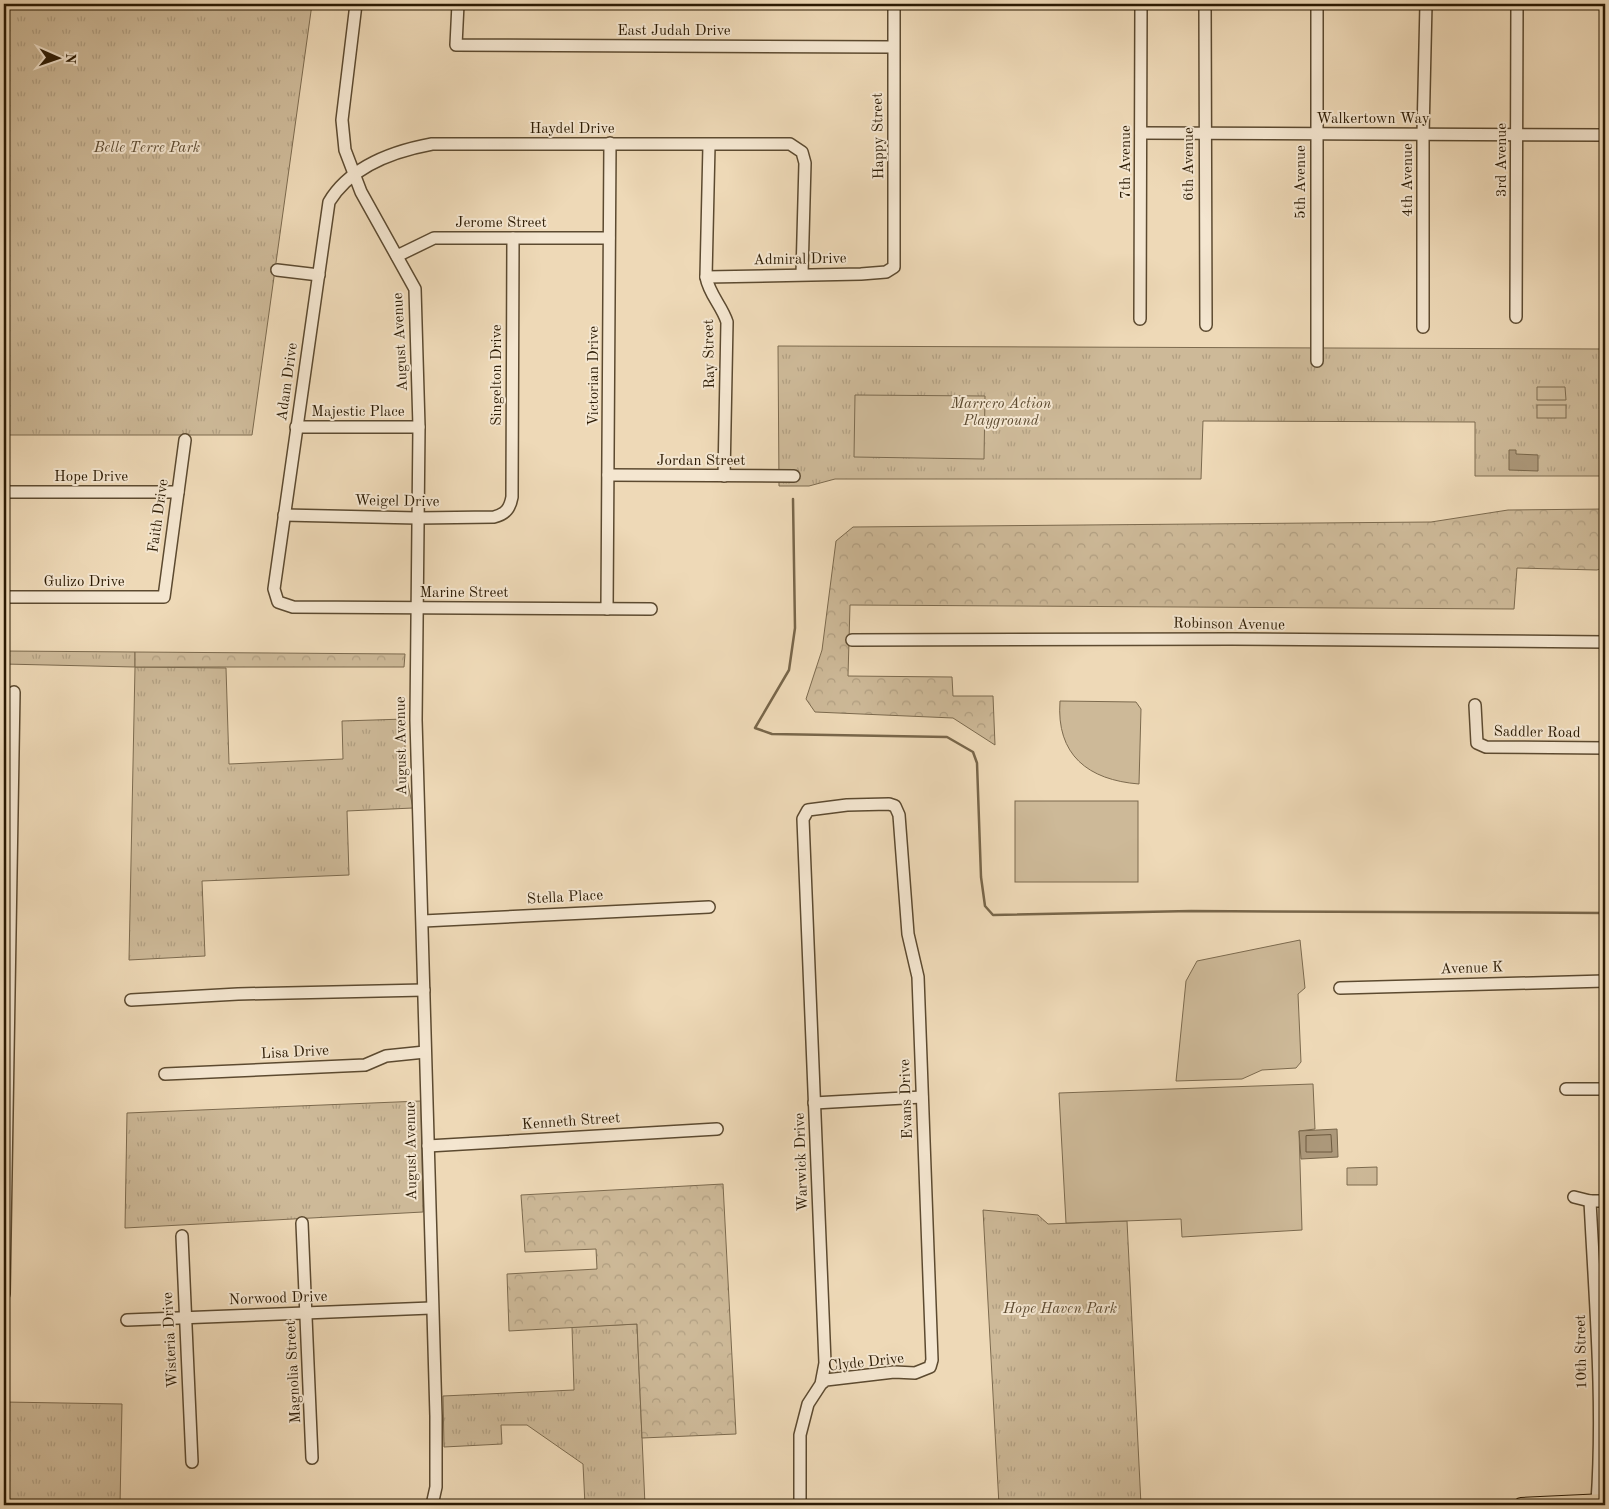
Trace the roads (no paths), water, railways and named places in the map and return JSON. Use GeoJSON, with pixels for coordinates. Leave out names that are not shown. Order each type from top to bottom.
{"type":"FeatureCollection","features":[{"type":"Feature","properties":{"kind":"main road"},"geometry":{"type":"LineString","coordinates":[[1521,1505],[1600,1503]]}},
{"type":"Feature","properties":{"kind":"street","name":"August Avenue"},"geometry":{"type":"LineString","coordinates":[[356,4],[342,120],[345,150],[361,192],[415,289],[420,427],[417,518],[416,720],[436,1487],[432,1505]]}},
{"type":"Feature","properties":{"kind":"street","name":"East Judah Drive"},"geometry":{"type":"LineString","coordinates":[[458,4],[456,45],[893,46]]}},
{"type":"Feature","properties":{"kind":"street","name":"Happy Street"},"geometry":{"type":"LineString","coordinates":[[894,4],[894,267]]}},
{"type":"Feature","properties":{"kind":"street","name":"7th Avenue"},"geometry":{"type":"LineString","coordinates":[[1140,320],[1141,4]]}},
{"type":"Feature","properties":{"kind":"street","name":"6th Avenue"},"geometry":{"type":"LineString","coordinates":[[1205,4],[1206,324]]}},
{"type":"Feature","properties":{"kind":"street","name":"5th Avenue"},"geometry":{"type":"LineString","coordinates":[[1317,4],[1317,361]]}},
{"type":"Feature","properties":{"kind":"street","name":"4th Avenue"},"geometry":{"type":"LineString","coordinates":[[1423,327],[1423,134],[1426,4]]}},
{"type":"Feature","properties":{"kind":"street","name":"3rd Avenue"},"geometry":{"type":"LineString","coordinates":[[1516,317],[1517,4]]}},
{"type":"Feature","properties":{"kind":"street","name":"Walkertown Way"},"geometry":{"type":"LineString","coordinates":[[1142,133],[1605,135]]}},
{"type":"Feature","properties":{"kind":"street","name":"Victorian Drive"},"geometry":{"type":"LineString","coordinates":[[607,609],[610,143]]}},
{"type":"Feature","properties":{"kind":"street","name":"Haydel Drive"},"geometry":{"type":"LineString","coordinates":[[354,175],[404,150],[432,144],[782,144],[797,147],[802,152],[805,163],[802,274]]}},
{"type":"Feature","properties":{"kind":"street","name":"Ray Street"},"geometry":{"type":"LineString","coordinates":[[709,145],[706,277],[707,285],[724,312],[727,322],[724,476]]}},
{"type":"Feature","properties":{"kind":"street","name":"Adam Drive"},"geometry":{"type":"LineString","coordinates":[[278,602],[274,589],[329,202],[337,189],[354,175]]}},
{"type":"Feature","properties":{"kind":"street","name":"Jerome Street"},"geometry":{"type":"LineString","coordinates":[[397,256],[434,238],[609,238]]}},
{"type":"Feature","properties":{"kind":"street","name":"Singelton Drive"},"geometry":{"type":"LineString","coordinates":[[507,511],[512,497],[512,238]]}},
{"type":"Feature","properties":{"kind":"street","name":"Admiral Drive"},"geometry":{"type":"LineString","coordinates":[[706,277],[886,272],[894,267]]}},
{"type":"Feature","properties":{"kind":"street"},"geometry":{"type":"LineString","coordinates":[[277,270],[319,275]]}},
{"type":"Feature","properties":{"kind":"street","name":"Majestic Place"},"geometry":{"type":"LineString","coordinates":[[296,427],[420,427]]}},
{"type":"Feature","properties":{"kind":"street","name":"Faith Drive"},"geometry":{"type":"LineString","coordinates":[[164,597],[185,440]]}},
{"type":"Feature","properties":{"kind":"street","name":"Jordan Street"},"geometry":{"type":"LineString","coordinates":[[608,475],[794,476]]}},
{"type":"Feature","properties":{"kind":"street","name":"Hope Drive"},"geometry":{"type":"LineString","coordinates":[[4,492],[178,492]]}},
{"type":"Feature","properties":{"kind":"street","name":"Weigel Drive"},"geometry":{"type":"LineString","coordinates":[[284,515],[417,518],[494,517],[502,515],[507,511]]}},
{"type":"Feature","properties":{"kind":"street","name":"Gulizo Drive"},"geometry":{"type":"LineString","coordinates":[[4,597],[164,597]]}},
{"type":"Feature","properties":{"kind":"street","name":"Marine Street"},"geometry":{"type":"LineString","coordinates":[[278,602],[293,607],[651,609]]}},
{"type":"Feature","properties":{"kind":"street","name":"Robinson Avenue"},"geometry":{"type":"LineString","coordinates":[[852,640],[1232,639],[1605,642]]}},
{"type":"Feature","properties":{"kind":"street"},"geometry":{"type":"LineString","coordinates":[[4,1294],[14,692]]}},
{"type":"Feature","properties":{"kind":"street","name":"Saddler Road"},"geometry":{"type":"LineString","coordinates":[[1475,705],[1477,743],[1486,747],[1605,748]]}},
{"type":"Feature","properties":{"kind":"street","name":"Evans Drive"},"geometry":{"type":"LineString","coordinates":[[805,813],[808,810],[847,805],[889,804],[895,806],[899,815],[908,934],[918,978],[932,1360],[930,1367],[915,1373]]}},
{"type":"Feature","properties":{"kind":"street","name":"Warwick Drive"},"geometry":{"type":"LineString","coordinates":[[800,1505],[800,1435],[808,1404],[821,1384],[825,1363],[814,1103],[805,813]]}},
{"type":"Feature","properties":{"kind":"street","name":"Stella Place"},"geometry":{"type":"LineString","coordinates":[[422,921],[709,907]]}},
{"type":"Feature","properties":{"kind":"street","name":"Avenue K"},"geometry":{"type":"LineString","coordinates":[[1340,988],[1605,981]]}},
{"type":"Feature","properties":{"kind":"street"},"geometry":{"type":"LineString","coordinates":[[132,1000],[238,994],[424,990]]}},
{"type":"Feature","properties":{"kind":"street","name":"Lisa Drive"},"geometry":{"type":"LineString","coordinates":[[165,1074],[365,1065],[386,1056],[425,1052]]}},
{"type":"Feature","properties":{"kind":"street"},"geometry":{"type":"LineString","coordinates":[[1566,1089],[1605,1088]]}},
{"type":"Feature","properties":{"kind":"street"},"geometry":{"type":"LineString","coordinates":[[814,1103],[922,1097]]}},
{"type":"Feature","properties":{"kind":"street","name":"Kenneth Street"},"geometry":{"type":"LineString","coordinates":[[428,1146],[717,1129]]}},
{"type":"Feature","properties":{"kind":"street"},"geometry":{"type":"LineString","coordinates":[[1574,1198],[1605,1201]]}},
{"type":"Feature","properties":{"kind":"street","name":"10th Street"},"geometry":{"type":"LineString","coordinates":[[1590,1201],[1600,1308],[1600,1503]]}},
{"type":"Feature","properties":{"kind":"street","name":"Magnolia Street"},"geometry":{"type":"LineString","coordinates":[[302,1223],[312,1458]]}},
{"type":"Feature","properties":{"kind":"street","name":"Wisteria Drive"},"geometry":{"type":"LineString","coordinates":[[182,1236],[192,1462]]}},
{"type":"Feature","properties":{"kind":"street","name":"Norwood Drive"},"geometry":{"type":"LineString","coordinates":[[127,1320],[431,1308]]}},
{"type":"Feature","properties":{"kind":"street","name":"Clyde Drive"},"geometry":{"type":"LineString","coordinates":[[821,1384],[826,1380],[886,1373],[915,1373]]}},
{"type":"Feature","properties":{"kind":"water"},"geometry":{"type":"Polygon","coordinates":[[[1509,450],[1516,450],[1516,454],[1538,455],[1538,471],[1509,470],[1509,450]]]}},
{"type":"Feature","properties":{"kind":"water"},"geometry":{"type":"Polygon","coordinates":[[[1337,1129],[1338,1157],[1301,1159],[1299,1131],[1337,1129]]]}},
{"type":"Feature","properties":{"kind":"waterway"},"geometry":{"type":"LineString","coordinates":[[793,499],[795,628],[789,670],[755,728],[772,734],[947,737],[973,752],[977,763],[981,877],[985,906],[993,915],[1191,911],[1605,913]]}},
{"type":"Feature","properties":{"kind":"park label","name":"Belle Terre Park"},"geometry":{"type":"Point","coordinates":[147,148]}},
{"type":"Feature","properties":{"kind":"park label","name":"Marrero Action Playground"},"geometry":{"type":"Point","coordinates":[1001,412]}},
{"type":"Feature","properties":{"kind":"park label","name":"Hope Haven Park"},"geometry":{"type":"Point","coordinates":[1060,1309]}}]}
